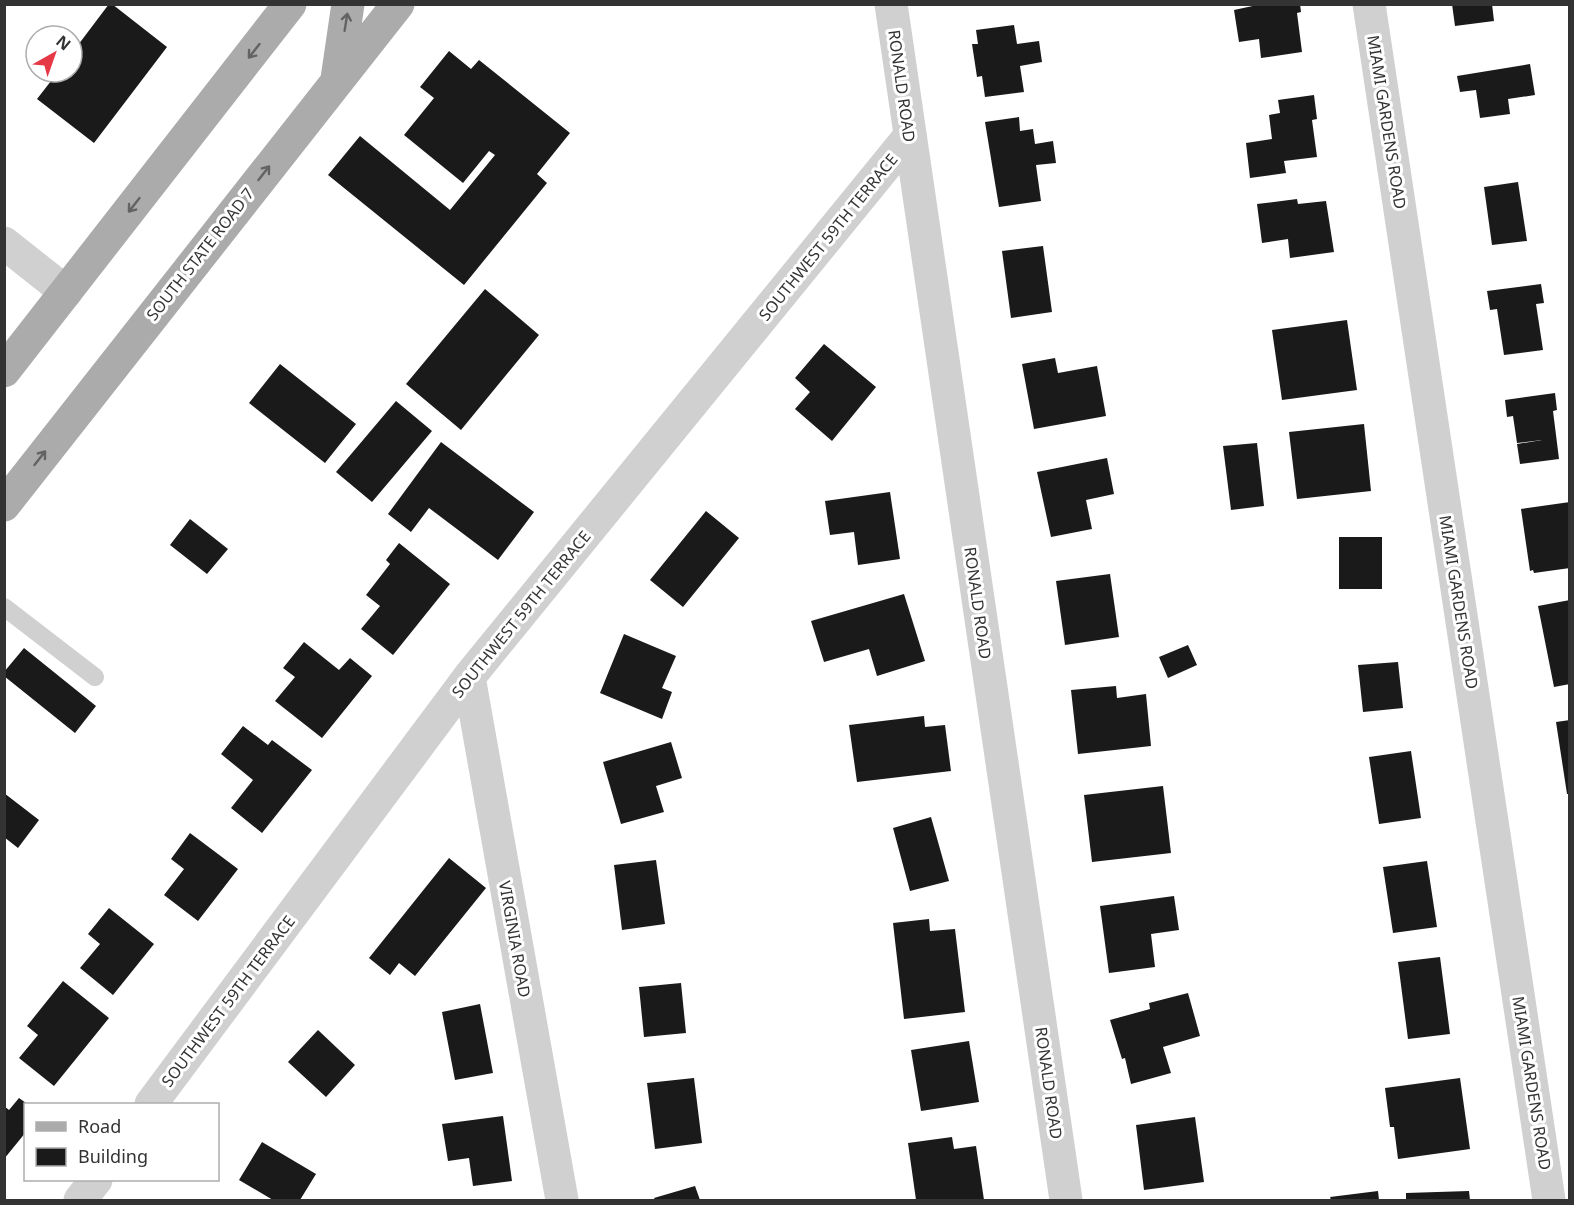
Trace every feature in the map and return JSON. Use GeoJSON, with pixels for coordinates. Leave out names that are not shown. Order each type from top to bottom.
{"type":"FeatureCollection","features":[{"type":"Feature","properties":{"kind":"main road"},"geometry":{"type":"LineString","coordinates":[[4,371],[290,4]]}},
{"type":"Feature","properties":{"kind":"main road"},"geometry":{"type":"LineString","coordinates":[[337,81],[348,4]]}},
{"type":"Feature","properties":{"kind":"main road","name":"SOUTH STATE ROAD 7"},"geometry":{"type":"LineString","coordinates":[[4,505],[398,4]]}},
{"type":"Feature","properties":{"kind":"street","name":"RONALD ROAD"},"geometry":{"type":"LineString","coordinates":[[891,4],[1066,1200]]}},
{"type":"Feature","properties":{"kind":"street","name":"MIAMI GARDENS ROAD"},"geometry":{"type":"LineString","coordinates":[[1369,4],[1549,1200]]}},
{"type":"Feature","properties":{"kind":"street","name":"SOUTHWEST 59TH TERRACE"},"geometry":{"type":"LineString","coordinates":[[153,1103],[469,677],[909,137]]}},
{"type":"Feature","properties":{"kind":"street"},"geometry":{"type":"LineString","coordinates":[[4,243],[66,292]]}},
{"type":"Feature","properties":{"kind":"street","name":"VIRGINIA ROAD"},"geometry":{"type":"LineString","coordinates":[[469,677],[562,1200]]}},
{"type":"Feature","properties":{"kind":"lane"},"geometry":{"type":"LineString","coordinates":[[4,607],[95,677]]}},
{"type":"Feature","properties":{"kind":"building"},"geometry":{"type":"Polygon","coordinates":[[[109,4],[112,4],[167,47],[94,143],[37,99],[49,84],[84,84],[84,37],[109,4]]]}},
{"type":"Feature","properties":{"kind":"building"},"geometry":{"type":"Polygon","coordinates":[[[1262,4],[1300,4],[1301,12],[1297,13],[1302,52],[1261,58],[1259,39],[1239,42],[1234,10],[1262,4]]]}},
{"type":"Feature","properties":{"kind":"building"},"geometry":{"type":"Polygon","coordinates":[[[1452,4],[1492,4],[1494,21],[1455,26],[1452,4]]]}},
{"type":"Feature","properties":{"kind":"building"},"geometry":{"type":"Polygon","coordinates":[[[1014,25],[1017,44],[1039,41],[1042,62],[1020,66],[1024,92],[985,97],[982,76],[977,77],[972,44],[978,44],[976,30],[1014,25]]]}},
{"type":"Feature","properties":{"kind":"building"},"geometry":{"type":"Polygon","coordinates":[[[449,51],[471,69],[479,60],[570,133],[537,174],[547,183],[464,285],[328,175],[360,136],[450,210],[495,155],[489,151],[463,183],[404,135],[434,98],[420,87],[449,51]]]}},
{"type":"Feature","properties":{"kind":"building"},"geometry":{"type":"Polygon","coordinates":[[[1530,64],[1535,95],[1508,99],[1510,114],[1480,118],[1476,90],[1460,92],[1457,76],[1530,64]]]}},
{"type":"Feature","properties":{"kind":"building"},"geometry":{"type":"Polygon","coordinates":[[[1314,95],[1317,119],[1312,120],[1317,157],[1284,161],[1286,173],[1250,178],[1246,143],[1272,139],[1269,115],[1280,113],[1278,100],[1314,95]]]}},
{"type":"Feature","properties":{"kind":"building"},"geometry":{"type":"Polygon","coordinates":[[[1019,117],[1020,131],[1033,129],[1035,144],[1053,141],[1056,163],[1036,165],[1041,201],[999,207],[985,122],[1019,117]]]}},
{"type":"Feature","properties":{"kind":"building"},"geometry":{"type":"Polygon","coordinates":[[[1518,182],[1527,241],[1492,245],[1484,187],[1518,182]]]}},
{"type":"Feature","properties":{"kind":"building"},"geometry":{"type":"Polygon","coordinates":[[[1297,199],[1298,204],[1326,201],[1334,252],[1290,258],[1288,239],[1262,243],[1257,204],[1297,199]]]}},
{"type":"Feature","properties":{"kind":"building"},"geometry":{"type":"Polygon","coordinates":[[[1043,246],[1052,312],[1011,318],[1002,251],[1043,246]]]}},
{"type":"Feature","properties":{"kind":"building"},"geometry":{"type":"Polygon","coordinates":[[[1541,284],[1544,303],[1536,304],[1543,350],[1504,355],[1497,309],[1490,310],[1487,291],[1541,284]]]}},
{"type":"Feature","properties":{"kind":"building"},"geometry":{"type":"Polygon","coordinates":[[[485,289],[539,335],[461,430],[406,384],[485,289]]]}},
{"type":"Feature","properties":{"kind":"building"},"geometry":{"type":"Polygon","coordinates":[[[1347,320],[1357,390],[1282,400],[1272,330],[1347,320]]]}},
{"type":"Feature","properties":{"kind":"building"},"geometry":{"type":"Polygon","coordinates":[[[824,344],[876,387],[832,441],[795,409],[810,392],[795,378],[824,344]]]}},
{"type":"Feature","properties":{"kind":"building"},"geometry":{"type":"Polygon","coordinates":[[[1055,358],[1058,373],[1097,366],[1106,416],[1034,429],[1022,364],[1055,358]]]}},
{"type":"Feature","properties":{"kind":"building"},"geometry":{"type":"Polygon","coordinates":[[[280,364],[356,424],[325,463],[249,403],[280,364]]]}},
{"type":"Feature","properties":{"kind":"building"},"geometry":{"type":"Polygon","coordinates":[[[1555,393],[1557,410],[1553,411],[1559,459],[1520,464],[1517,444],[1542,440],[1517,443],[1513,416],[1507,417],[1505,400],[1555,393]]]}},
{"type":"Feature","properties":{"kind":"building"},"geometry":{"type":"Polygon","coordinates":[[[396,401],[432,431],[372,502],[336,472],[396,401]]]}},
{"type":"Feature","properties":{"kind":"building"},"geometry":{"type":"Polygon","coordinates":[[[1364,424],[1371,491],[1297,499],[1289,432],[1364,424]]]}},
{"type":"Feature","properties":{"kind":"building"},"geometry":{"type":"Polygon","coordinates":[[[441,442],[534,512],[498,560],[429,508],[411,532],[388,514],[441,442]]]}},
{"type":"Feature","properties":{"kind":"building"},"geometry":{"type":"Polygon","coordinates":[[[1257,443],[1264,506],[1231,510],[1223,446],[1257,443]]]}},
{"type":"Feature","properties":{"kind":"building"},"geometry":{"type":"Polygon","coordinates":[[[1107,458],[1114,494],[1086,500],[1092,529],[1051,537],[1037,472],[1107,458]]]}},
{"type":"Feature","properties":{"kind":"building"},"geometry":{"type":"Polygon","coordinates":[[[890,492],[900,559],[858,565],[854,532],[830,535],[825,501],[890,492]]]}},
{"type":"Feature","properties":{"kind":"building"},"geometry":{"type":"Polygon","coordinates":[[[1570,502],[1570,568],[1534,573],[1533,570],[1530,571],[1521,509],[1570,502]]]}},
{"type":"Feature","properties":{"kind":"building"},"geometry":{"type":"Polygon","coordinates":[[[706,511],[739,538],[683,607],[650,580],[706,511]]]}},
{"type":"Feature","properties":{"kind":"building"},"geometry":{"type":"Polygon","coordinates":[[[190,519],[228,549],[207,574],[170,545],[190,519]]]}},
{"type":"Feature","properties":{"kind":"building"},"geometry":{"type":"Polygon","coordinates":[[[1339,537],[1382,537],[1382,589],[1339,589],[1339,537]]]}},
{"type":"Feature","properties":{"kind":"building"},"geometry":{"type":"Polygon","coordinates":[[[399,543],[450,584],[393,655],[361,629],[380,606],[366,595],[390,564],[386,560],[399,543]]]}},
{"type":"Feature","properties":{"kind":"building"},"geometry":{"type":"Polygon","coordinates":[[[1110,574],[1119,637],[1065,645],[1056,581],[1110,574]]]}},
{"type":"Feature","properties":{"kind":"building"},"geometry":{"type":"Polygon","coordinates":[[[904,594],[925,661],[877,676],[869,649],[824,662],[811,621],[904,594]]]}},
{"type":"Feature","properties":{"kind":"building"},"geometry":{"type":"Polygon","coordinates":[[[1570,600],[1570,684],[1554,687],[1538,606],[1570,600]]]}},
{"type":"Feature","properties":{"kind":"building"},"geometry":{"type":"Polygon","coordinates":[[[624,634],[676,656],[662,688],[672,692],[662,719],[600,693],[624,634]]]}},
{"type":"Feature","properties":{"kind":"building"},"geometry":{"type":"Polygon","coordinates":[[[304,642],[339,670],[350,658],[372,676],[322,738],[275,701],[295,677],[283,668],[304,642]]]}},
{"type":"Feature","properties":{"kind":"building"},"geometry":{"type":"Polygon","coordinates":[[[1188,645],[1197,665],[1168,678],[1159,657],[1188,645]]]}},
{"type":"Feature","properties":{"kind":"building"},"geometry":{"type":"Polygon","coordinates":[[[24,648],[96,706],[75,733],[4,676],[4,672],[24,648]]]}},
{"type":"Feature","properties":{"kind":"building"},"geometry":{"type":"Polygon","coordinates":[[[1398,662],[1403,708],[1363,712],[1358,665],[1398,662]]]}},
{"type":"Feature","properties":{"kind":"building"},"geometry":{"type":"Polygon","coordinates":[[[1116,686],[1117,698],[1146,694],[1151,746],[1078,754],[1071,690],[1116,686]]]}},
{"type":"Feature","properties":{"kind":"building"},"geometry":{"type":"Polygon","coordinates":[[[924,716],[925,727],[945,725],[951,771],[857,782],[849,725],[924,716]]]}},
{"type":"Feature","properties":{"kind":"building"},"geometry":{"type":"Polygon","coordinates":[[[1570,720],[1570,794],[1567,794],[1556,722],[1570,720]]]}},
{"type":"Feature","properties":{"kind":"building"},"geometry":{"type":"Polygon","coordinates":[[[243,726],[268,745],[272,740],[312,770],[262,833],[231,808],[253,780],[221,754],[243,726]]]}},
{"type":"Feature","properties":{"kind":"building"},"geometry":{"type":"Polygon","coordinates":[[[671,742],[682,778],[656,786],[664,812],[621,824],[603,762],[671,742]]]}},
{"type":"Feature","properties":{"kind":"building"},"geometry":{"type":"Polygon","coordinates":[[[1411,751],[1421,818],[1379,824],[1369,757],[1411,751]]]}},
{"type":"Feature","properties":{"kind":"building"},"geometry":{"type":"Polygon","coordinates":[[[1163,786],[1171,853],[1092,862],[1084,795],[1163,786]]]}},
{"type":"Feature","properties":{"kind":"building"},"geometry":{"type":"Polygon","coordinates":[[[4,793],[39,820],[18,848],[4,837],[4,793]]]}},
{"type":"Feature","properties":{"kind":"building"},"geometry":{"type":"Polygon","coordinates":[[[931,817],[949,881],[910,891],[893,828],[931,817]]]}},
{"type":"Feature","properties":{"kind":"building"},"geometry":{"type":"Polygon","coordinates":[[[190,833],[238,869],[198,921],[164,895],[184,869],[171,859],[190,833]]]}},
{"type":"Feature","properties":{"kind":"building"},"geometry":{"type":"Polygon","coordinates":[[[449,858],[486,888],[415,976],[399,963],[390,975],[369,958],[449,858]]]}},
{"type":"Feature","properties":{"kind":"building"},"geometry":{"type":"Polygon","coordinates":[[[656,860],[665,924],[622,930],[614,865],[656,860]]]}},
{"type":"Feature","properties":{"kind":"building"},"geometry":{"type":"Polygon","coordinates":[[[1427,861],[1437,927],[1393,933],[1383,867],[1427,861]]]}},
{"type":"Feature","properties":{"kind":"building"},"geometry":{"type":"Polygon","coordinates":[[[1174,896],[1179,930],[1151,934],[1155,967],[1109,973],[1100,906],[1174,896]]]}},
{"type":"Feature","properties":{"kind":"building"},"geometry":{"type":"Polygon","coordinates":[[[109,908],[154,944],[113,995],[80,968],[100,944],[88,934],[109,908]]]}},
{"type":"Feature","properties":{"kind":"building"},"geometry":{"type":"Polygon","coordinates":[[[929,919],[930,931],[955,929],[965,1012],[904,1019],[893,923],[929,919]]]}},
{"type":"Feature","properties":{"kind":"building"},"geometry":{"type":"Polygon","coordinates":[[[1440,957],[1450,1034],[1408,1039],[1398,962],[1440,957]]]}},
{"type":"Feature","properties":{"kind":"building"},"geometry":{"type":"Polygon","coordinates":[[[63,981],[109,1018],[54,1086],[19,1058],[38,1035],[27,1026],[63,981]]]}},
{"type":"Feature","properties":{"kind":"building"},"geometry":{"type":"Polygon","coordinates":[[[681,983],[686,1033],[644,1037],[639,987],[681,983]]]}},
{"type":"Feature","properties":{"kind":"building"},"geometry":{"type":"Polygon","coordinates":[[[1188,993],[1200,1036],[1163,1047],[1171,1073],[1131,1084],[1125,1058],[1122,1059],[1110,1020],[1150,1009],[1149,1003],[1188,993]]]}},
{"type":"Feature","properties":{"kind":"building"},"geometry":{"type":"Polygon","coordinates":[[[480,1004],[493,1073],[455,1080],[442,1012],[480,1004]]]}},
{"type":"Feature","properties":{"kind":"building"},"geometry":{"type":"Polygon","coordinates":[[[318,1030],[355,1065],[326,1097],[288,1062],[318,1030]]]}},
{"type":"Feature","properties":{"kind":"building"},"geometry":{"type":"Polygon","coordinates":[[[969,1041],[979,1102],[921,1111],[911,1050],[969,1041]]]}},
{"type":"Feature","properties":{"kind":"building"},"geometry":{"type":"Polygon","coordinates":[[[694,1078],[702,1143],[655,1149],[647,1083],[694,1078]]]}},
{"type":"Feature","properties":{"kind":"building"},"geometry":{"type":"Polygon","coordinates":[[[1460,1078],[1470,1149],[1398,1159],[1394,1127],[1390,1127],[1385,1088],[1460,1078]]]}},
{"type":"Feature","properties":{"kind":"building"},"geometry":{"type":"Polygon","coordinates":[[[19,1098],[26,1103],[24,1103],[24,1134],[4,1159],[4,1106],[9,1110],[19,1098]]]}},
{"type":"Feature","properties":{"kind":"building"},"geometry":{"type":"Polygon","coordinates":[[[503,1116],[512,1181],[473,1186],[469,1158],[448,1161],[442,1124],[503,1116]]]}},
{"type":"Feature","properties":{"kind":"building"},"geometry":{"type":"Polygon","coordinates":[[[1195,1117],[1204,1182],[1144,1190],[1136,1125],[1195,1117]]]}},
{"type":"Feature","properties":{"kind":"building"},"geometry":{"type":"Polygon","coordinates":[[[952,1137],[954,1149],[976,1146],[984,1200],[916,1200],[908,1143],[952,1137]]]}},
{"type":"Feature","properties":{"kind":"building"},"geometry":{"type":"Polygon","coordinates":[[[262,1142],[316,1174],[300,1200],[273,1200],[239,1180],[262,1142]]]}},
{"type":"Feature","properties":{"kind":"building"},"geometry":{"type":"Polygon","coordinates":[[[695,1186],[700,1200],[655,1200],[654,1198],[695,1186]]]}},
{"type":"Feature","properties":{"kind":"building"},"geometry":{"type":"Polygon","coordinates":[[[1378,1191],[1379,1200],[1331,1200],[1330,1197],[1378,1191]]]}},
{"type":"Feature","properties":{"kind":"building"},"geometry":{"type":"Polygon","coordinates":[[[1469,1191],[1470,1200],[1406,1200],[1406,1193],[1469,1191]]]}}]}
